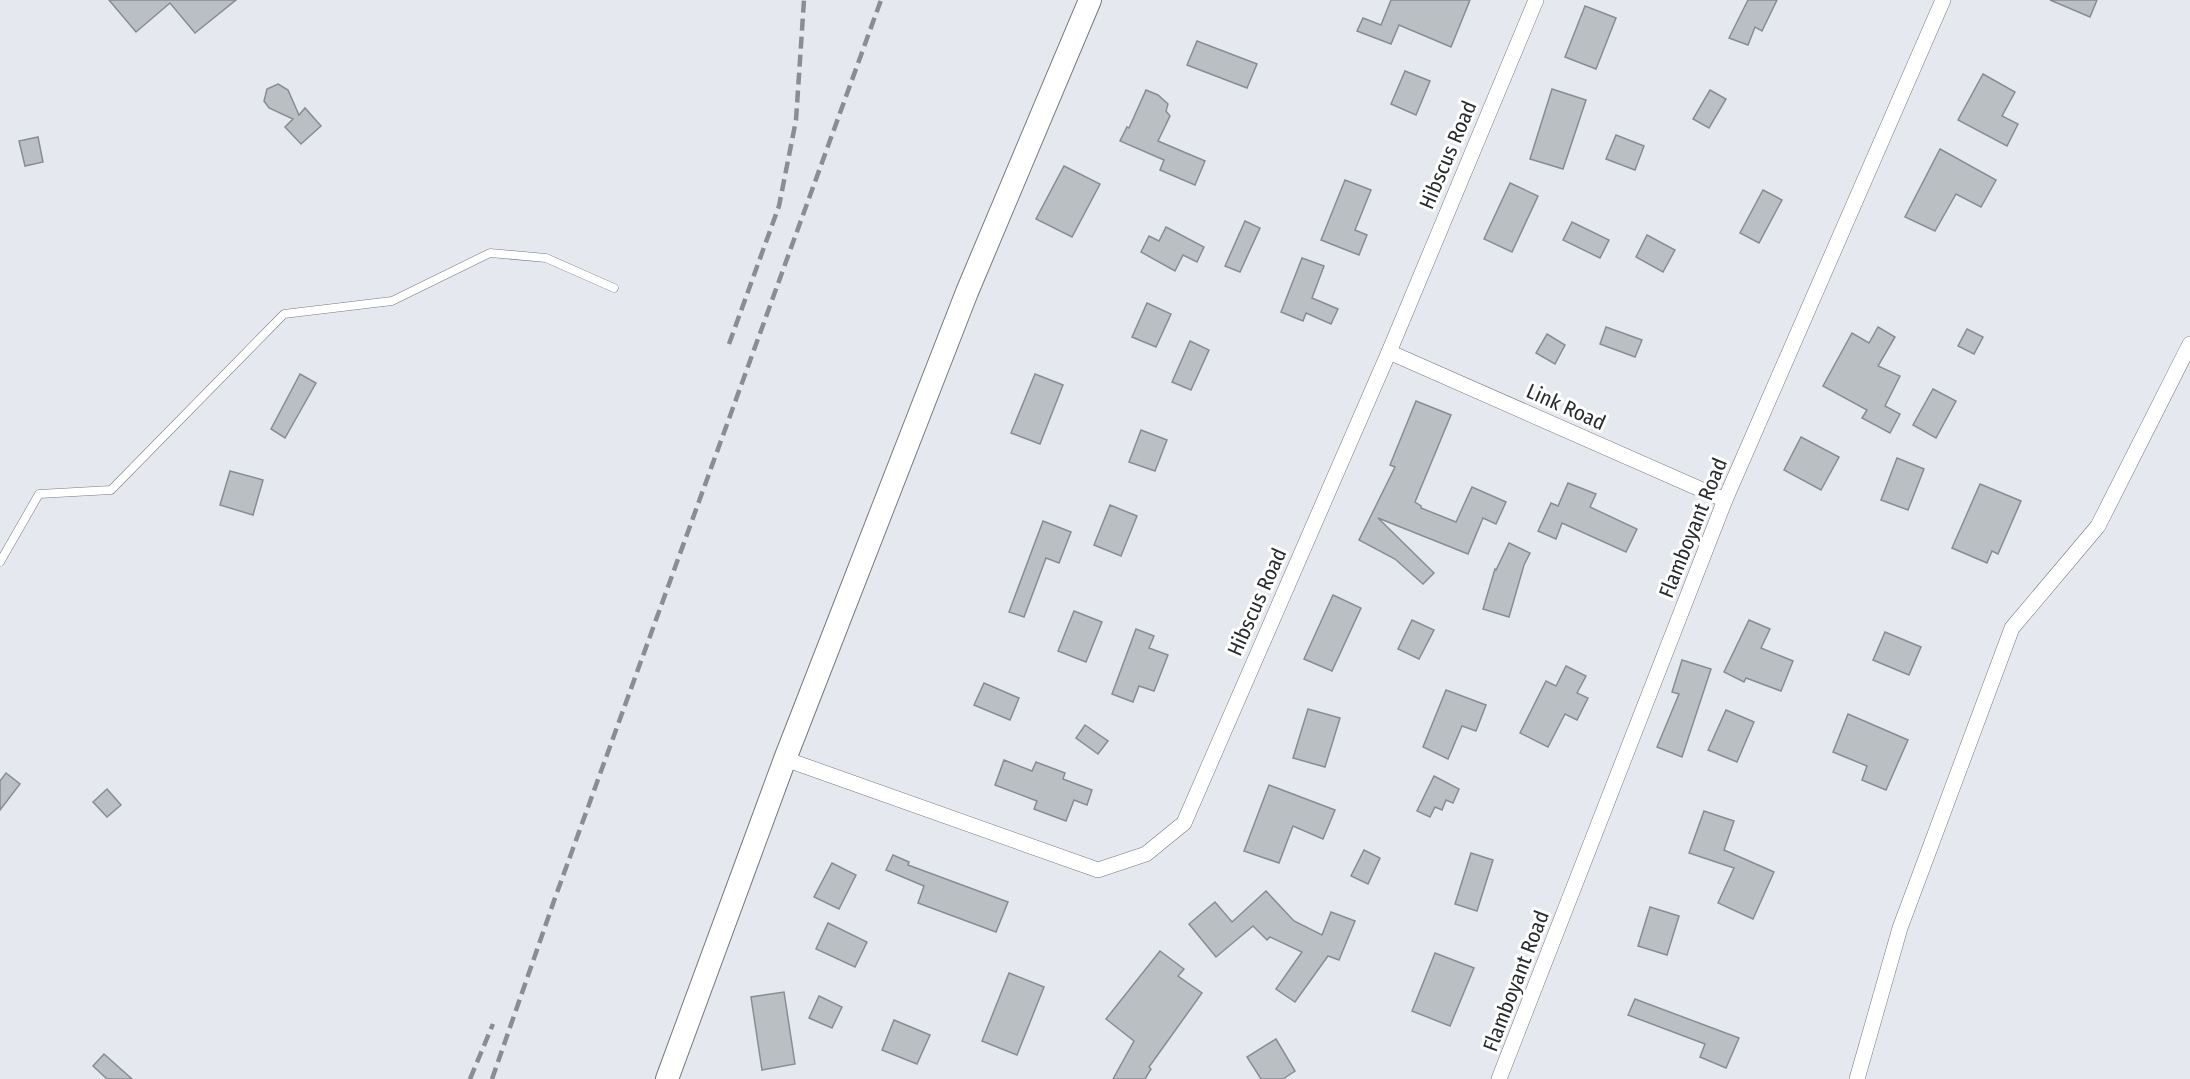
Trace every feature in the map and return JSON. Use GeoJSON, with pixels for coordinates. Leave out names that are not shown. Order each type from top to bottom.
{"type":"FeatureCollection","features":[{"type":"Feature","properties":{"kind":"street"},"geometry":{"type":"LineString","coordinates":[[667,1079],[785,759],[967,292],[1090,0]]}},
{"type":"Feature","properties":{"kind":"street","name":"Hibscus Road"},"geometry":{"type":"LineString","coordinates":[[785,759],[1098,870],[1146,854],[1184,823],[1389,352],[1536,0]]}},
{"type":"Feature","properties":{"kind":"street","name":"Flamboyant Road"},"geometry":{"type":"LineString","coordinates":[[1499,1079],[1725,500],[1943,0]]}},
{"type":"Feature","properties":{"kind":"street"},"geometry":{"type":"LineString","coordinates":[[1857,1079],[1900,928],[2012,628],[2098,526],[2190,344]]}},
{"type":"Feature","properties":{"kind":"street","name":"Link Road"},"geometry":{"type":"LineString","coordinates":[[1389,352],[1725,500]]}},
{"type":"Feature","properties":{"kind":"lane"},"geometry":{"type":"LineString","coordinates":[[0,562],[39,494],[111,490],[284,314],[392,301],[490,253],[546,258],[614,288]]}},
{"type":"Feature","properties":{"kind":"building"},"geometry":{"type":"Polygon","coordinates":[[[109,0],[236,0],[195,33],[170,3],[136,32],[109,0]]]}},
{"type":"Feature","properties":{"kind":"building"},"geometry":{"type":"Polygon","coordinates":[[[1391,0],[1470,0],[1451,47],[1399,25],[1391,44],[1357,31],[1363,18],[1381,25],[1391,0]]]}},
{"type":"Feature","properties":{"kind":"building"},"geometry":{"type":"Polygon","coordinates":[[[1748,0],[1777,0],[1762,31],[1755,27],[1748,45],[1729,38],[1748,0]]]}},
{"type":"Feature","properties":{"kind":"building"},"geometry":{"type":"Polygon","coordinates":[[[2050,0],[2097,0],[2090,17],[2050,0]]]}},
{"type":"Feature","properties":{"kind":"building"},"geometry":{"type":"Polygon","coordinates":[[[1585,6],[1616,18],[1596,69],[1565,57],[1585,6]]]}},
{"type":"Feature","properties":{"kind":"building"},"geometry":{"type":"Polygon","coordinates":[[[1197,41],[1257,64],[1247,88],[1187,65],[1197,41]]]}},
{"type":"Feature","properties":{"kind":"building"},"geometry":{"type":"Polygon","coordinates":[[[1405,71],[1430,81],[1416,115],[1391,104],[1405,71]]]}},
{"type":"Feature","properties":{"kind":"building"},"geometry":{"type":"Polygon","coordinates":[[[1983,74],[2015,92],[2002,116],[2018,124],[2007,146],[1958,120],[1983,74]]]}},
{"type":"Feature","properties":{"kind":"building"},"geometry":{"type":"Polygon","coordinates":[[[278,84],[288,90],[299,115],[305,108],[321,126],[301,144],[285,127],[293,119],[269,108],[264,101],[267,89],[278,84]]]}},
{"type":"Feature","properties":{"kind":"building"},"geometry":{"type":"Polygon","coordinates":[[[1552,89],[1586,100],[1563,169],[1530,159],[1552,89]]]}},
{"type":"Feature","properties":{"kind":"building"},"geometry":{"type":"Polygon","coordinates":[[[1146,90],[1158,95],[1168,104],[1166,111],[1170,116],[1158,141],[1205,161],[1195,185],[1160,170],[1164,160],[1120,141],[1127,127],[1129,128],[1146,90]]]}},
{"type":"Feature","properties":{"kind":"building"},"geometry":{"type":"Polygon","coordinates":[[[1710,90],[1726,99],[1709,128],[1693,119],[1710,90]]]}},
{"type":"Feature","properties":{"kind":"building"},"geometry":{"type":"Polygon","coordinates":[[[1616,135],[1644,146],[1635,170],[1606,159],[1616,135]]]}},
{"type":"Feature","properties":{"kind":"building"},"geometry":{"type":"Polygon","coordinates":[[[38,137],[43,162],[25,166],[19,141],[38,137]]]}},
{"type":"Feature","properties":{"kind":"building"},"geometry":{"type":"Polygon","coordinates":[[[1940,149],[1996,180],[1981,207],[1956,194],[1935,231],[1905,217],[1940,149]]]}},
{"type":"Feature","properties":{"kind":"building"},"geometry":{"type":"Polygon","coordinates":[[[1064,166],[1100,184],[1072,237],[1036,219],[1064,166]]]}},
{"type":"Feature","properties":{"kind":"building"},"geometry":{"type":"Polygon","coordinates":[[[1345,180],[1371,190],[1355,230],[1367,235],[1359,255],[1321,240],[1345,180]]]}},
{"type":"Feature","properties":{"kind":"building"},"geometry":{"type":"Polygon","coordinates":[[[1510,183],[1538,196],[1512,252],[1484,239],[1510,183]]]}},
{"type":"Feature","properties":{"kind":"building"},"geometry":{"type":"Polygon","coordinates":[[[1763,190],[1782,200],[1759,243],[1740,233],[1763,190]]]}},
{"type":"Feature","properties":{"kind":"building"},"geometry":{"type":"Polygon","coordinates":[[[1245,221],[1260,228],[1240,272],[1225,266],[1245,221]]]}},
{"type":"Feature","properties":{"kind":"building"},"geometry":{"type":"Polygon","coordinates":[[[1572,222],[1609,240],[1600,258],[1563,240],[1572,222]]]}},
{"type":"Feature","properties":{"kind":"building"},"geometry":{"type":"Polygon","coordinates":[[[1166,227],[1204,247],[1197,262],[1183,255],[1175,271],[1141,252],[1149,236],[1159,241],[1166,227]]]}},
{"type":"Feature","properties":{"kind":"building"},"geometry":{"type":"Polygon","coordinates":[[[1647,235],[1675,250],[1663,272],[1636,257],[1647,235]]]}},
{"type":"Feature","properties":{"kind":"building"},"geometry":{"type":"Polygon","coordinates":[[[1302,258],[1324,266],[1312,298],[1338,309],[1331,324],[1306,313],[1303,321],[1281,312],[1302,258]]]}},
{"type":"Feature","properties":{"kind":"building"},"geometry":{"type":"Polygon","coordinates":[[[1147,303],[1171,314],[1156,347],[1132,337],[1147,303]]]}},
{"type":"Feature","properties":{"kind":"building"},"geometry":{"type":"Polygon","coordinates":[[[1606,327],[1642,340],[1635,357],[1600,344],[1606,327]]]}},
{"type":"Feature","properties":{"kind":"building"},"geometry":{"type":"Polygon","coordinates":[[[1878,327],[1895,337],[1878,366],[1900,376],[1885,406],[1900,414],[1890,433],[1862,418],[1867,410],[1823,386],[1852,333],[1869,343],[1878,327]]]}},
{"type":"Feature","properties":{"kind":"building"},"geometry":{"type":"Polygon","coordinates":[[[1967,329],[1983,337],[1974,354],[1958,346],[1967,329]]]}},
{"type":"Feature","properties":{"kind":"building"},"geometry":{"type":"Polygon","coordinates":[[[1547,334],[1565,345],[1555,364],[1536,353],[1547,334]]]}},
{"type":"Feature","properties":{"kind":"building"},"geometry":{"type":"Polygon","coordinates":[[[1190,341],[1209,350],[1191,390],[1172,382],[1190,341]]]}},
{"type":"Feature","properties":{"kind":"building"},"geometry":{"type":"Polygon","coordinates":[[[300,374],[316,383],[285,438],[271,429],[300,374]]]}},
{"type":"Feature","properties":{"kind":"building"},"geometry":{"type":"Polygon","coordinates":[[[1035,374],[1063,385],[1040,444],[1011,433],[1035,374]]]}},
{"type":"Feature","properties":{"kind":"building"},"geometry":{"type":"Polygon","coordinates":[[[1933,389],[1956,401],[1936,438],[1913,425],[1933,389]]]}},
{"type":"Feature","properties":{"kind":"building"},"geometry":{"type":"Polygon","coordinates":[[[1416,401],[1451,415],[1415,502],[1421,508],[1456,522],[1472,487],[1506,502],[1496,524],[1483,518],[1468,554],[1378,518],[1434,573],[1423,584],[1395,559],[1359,540],[1395,467],[1390,465],[1416,401]]]}},
{"type":"Feature","properties":{"kind":"building"},"geometry":{"type":"Polygon","coordinates":[[[1141,430],[1167,440],[1155,471],[1129,462],[1141,430]]]}},
{"type":"Feature","properties":{"kind":"building"},"geometry":{"type":"Polygon","coordinates":[[[1801,437],[1839,457],[1821,490],[1784,470],[1801,437]]]}},
{"type":"Feature","properties":{"kind":"building"},"geometry":{"type":"Polygon","coordinates":[[[1897,458],[1924,469],[1908,510],[1881,500],[1897,458]]]}},
{"type":"Feature","properties":{"kind":"building"},"geometry":{"type":"Polygon","coordinates":[[[230,471],[263,480],[253,515],[220,505],[230,471]]]}},
{"type":"Feature","properties":{"kind":"building"},"geometry":{"type":"Polygon","coordinates":[[[1568,483],[1596,494],[1590,507],[1637,529],[1626,552],[1562,523],[1556,539],[1538,531],[1551,503],[1558,506],[1568,483]]]}},
{"type":"Feature","properties":{"kind":"building"},"geometry":{"type":"Polygon","coordinates":[[[1980,484],[2021,501],[1998,554],[1992,551],[1987,563],[1952,548],[1980,484]]]}},
{"type":"Feature","properties":{"kind":"building"},"geometry":{"type":"Polygon","coordinates":[[[1110,505],[1137,516],[1121,556],[1094,545],[1110,505]]]}},
{"type":"Feature","properties":{"kind":"building"},"geometry":{"type":"Polygon","coordinates":[[[1043,521],[1071,532],[1059,563],[1046,558],[1024,617],[1009,612],[1043,521]]]}},
{"type":"Feature","properties":{"kind":"building"},"geometry":{"type":"Polygon","coordinates":[[[1509,543],[1530,553],[1524,565],[1509,617],[1483,609],[1495,569],[1509,543]]]}},
{"type":"Feature","properties":{"kind":"building"},"geometry":{"type":"Polygon","coordinates":[[[1333,595],[1361,608],[1332,671],[1304,659],[1333,595]]]}},
{"type":"Feature","properties":{"kind":"building"},"geometry":{"type":"Polygon","coordinates":[[[1074,611],[1102,622],[1086,662],[1058,651],[1074,611]]]}},
{"type":"Feature","properties":{"kind":"building"},"geometry":{"type":"Polygon","coordinates":[[[1412,620],[1434,630],[1419,659],[1398,649],[1412,620]]]}},
{"type":"Feature","properties":{"kind":"building"},"geometry":{"type":"Polygon","coordinates":[[[1749,620],[1770,629],[1761,648],[1793,661],[1781,691],[1746,678],[1744,682],[1724,672],[1749,620]]]}},
{"type":"Feature","properties":{"kind":"building"},"geometry":{"type":"Polygon","coordinates":[[[1136,629],[1154,636],[1149,648],[1168,655],[1154,691],[1139,686],[1133,702],[1112,694],[1136,629]]]}},
{"type":"Feature","properties":{"kind":"building"},"geometry":{"type":"Polygon","coordinates":[[[1885,632],[1921,647],[1909,675],[1873,660],[1885,632]]]}},
{"type":"Feature","properties":{"kind":"building"},"geometry":{"type":"Polygon","coordinates":[[[1682,660],[1711,669],[1682,757],[1657,747],[1679,694],[1672,692],[1682,660]]]}},
{"type":"Feature","properties":{"kind":"building"},"geometry":{"type":"Polygon","coordinates":[[[1566,666],[1586,676],[1577,693],[1588,698],[1577,720],[1565,714],[1548,747],[1520,733],[1546,681],[1556,686],[1566,666]]]}},
{"type":"Feature","properties":{"kind":"building"},"geometry":{"type":"Polygon","coordinates":[[[984,683],[1019,698],[1010,720],[974,705],[984,683]]]}},
{"type":"Feature","properties":{"kind":"building"},"geometry":{"type":"Polygon","coordinates":[[[1446,690],[1486,705],[1476,731],[1462,726],[1448,759],[1423,747],[1446,690]]]}},
{"type":"Feature","properties":{"kind":"building"},"geometry":{"type":"Polygon","coordinates":[[[1308,709],[1340,718],[1325,767],[1293,758],[1308,709]]]}},
{"type":"Feature","properties":{"kind":"building"},"geometry":{"type":"Polygon","coordinates":[[[1726,710],[1754,722],[1737,762],[1708,750],[1726,710]]]}},
{"type":"Feature","properties":{"kind":"building"},"geometry":{"type":"Polygon","coordinates":[[[1848,714],[1908,740],[1886,790],[1862,780],[1867,766],[1833,752],[1848,714]]]}},
{"type":"Feature","properties":{"kind":"building"},"geometry":{"type":"Polygon","coordinates":[[[1085,725],[1108,741],[1098,754],[1076,738],[1085,725]]]}},
{"type":"Feature","properties":{"kind":"building"},"geometry":{"type":"Polygon","coordinates":[[[1004,760],[1032,771],[1036,762],[1065,773],[1063,779],[1092,790],[1087,805],[1074,800],[1066,821],[1034,809],[1037,801],[995,785],[1004,760]]]}},
{"type":"Feature","properties":{"kind":"building"},"geometry":{"type":"Polygon","coordinates":[[[6,773],[20,784],[0,810],[0,781],[6,773]]]}},
{"type":"Feature","properties":{"kind":"building"},"geometry":{"type":"Polygon","coordinates":[[[1434,776],[1459,789],[1453,803],[1446,800],[1442,810],[1435,807],[1430,817],[1417,811],[1434,776]]]}},
{"type":"Feature","properties":{"kind":"building"},"geometry":{"type":"Polygon","coordinates":[[[1269,785],[1335,810],[1323,839],[1293,826],[1279,863],[1244,851],[1269,785]]]}},
{"type":"Feature","properties":{"kind":"building"},"geometry":{"type":"Polygon","coordinates":[[[107,789],[121,805],[107,817],[93,802],[107,789]]]}},
{"type":"Feature","properties":{"kind":"building"},"geometry":{"type":"Polygon","coordinates":[[[1704,811],[1734,821],[1724,850],[1774,872],[1753,919],[1718,903],[1734,868],[1689,853],[1704,811]]]}},
{"type":"Feature","properties":{"kind":"building"},"geometry":{"type":"Polygon","coordinates":[[[1364,850],[1380,858],[1368,884],[1351,876],[1364,850]]]}},
{"type":"Feature","properties":{"kind":"building"},"geometry":{"type":"Polygon","coordinates":[[[1471,853],[1493,860],[1477,911],[1455,904],[1471,853]]]}},
{"type":"Feature","properties":{"kind":"building"},"geometry":{"type":"Polygon","coordinates":[[[893,855],[909,862],[908,865],[1008,902],[996,932],[918,903],[924,886],[886,870],[893,855]]]}},
{"type":"Feature","properties":{"kind":"building"},"geometry":{"type":"Polygon","coordinates":[[[832,863],[856,875],[839,909],[814,897],[832,863]]]}},
{"type":"Feature","properties":{"kind":"building"},"geometry":{"type":"Polygon","coordinates":[[[1266,891],[1294,921],[1322,935],[1331,912],[1355,921],[1339,960],[1328,956],[1295,1002],[1276,989],[1302,952],[1270,937],[1267,940],[1253,926],[1216,957],[1189,924],[1215,902],[1232,922],[1266,891]]]}},
{"type":"Feature","properties":{"kind":"building"},"geometry":{"type":"Polygon","coordinates":[[[1650,907],[1679,916],[1667,955],[1638,946],[1650,907]]]}},
{"type":"Feature","properties":{"kind":"building"},"geometry":{"type":"Polygon","coordinates":[[[828,923],[867,942],[855,967],[816,949],[828,923]]]}},
{"type":"Feature","properties":{"kind":"building"},"geometry":{"type":"Polygon","coordinates":[[[1160,951],[1184,969],[1178,976],[1202,993],[1149,1067],[1151,1069],[1145,1079],[1113,1079],[1134,1041],[1106,1019],[1160,951]]]}},
{"type":"Feature","properties":{"kind":"building"},"geometry":{"type":"Polygon","coordinates":[[[1435,953],[1474,968],[1450,1026],[1412,1011],[1435,953]]]}},
{"type":"Feature","properties":{"kind":"building"},"geometry":{"type":"Polygon","coordinates":[[[1009,973],[1044,987],[1017,1055],[982,1041],[1009,973]]]}},
{"type":"Feature","properties":{"kind":"building"},"geometry":{"type":"Polygon","coordinates":[[[784,992],[795,1064],[762,1070],[751,997],[784,992]]]}},
{"type":"Feature","properties":{"kind":"building"},"geometry":{"type":"Polygon","coordinates":[[[819,996],[842,1007],[832,1028],[809,1018],[819,996]]]}},
{"type":"Feature","properties":{"kind":"building"},"geometry":{"type":"Polygon","coordinates":[[[1635,999],[1739,1038],[1726,1068],[1700,1057],[1705,1044],[1628,1015],[1635,999]]]}},
{"type":"Feature","properties":{"kind":"building"},"geometry":{"type":"Polygon","coordinates":[[[894,1020],[930,1035],[917,1064],[882,1050],[894,1020]]]}},
{"type":"Feature","properties":{"kind":"building"},"geometry":{"type":"Polygon","coordinates":[[[1276,1039],[1295,1071],[1283,1079],[1261,1079],[1247,1057],[1276,1039]]]}},
{"type":"Feature","properties":{"kind":"building"},"geometry":{"type":"Polygon","coordinates":[[[104,1054],[132,1079],[107,1079],[93,1066],[104,1054]]]}},
{"type":"Feature","properties":{"kind":"railway"},"geometry":{"type":"LineString","coordinates":[[729,344],[779,206],[796,120],[804,0]]}},
{"type":"Feature","properties":{"kind":"railway"},"geometry":{"type":"LineString","coordinates":[[492,1079],[555,898],[881,0]]}},
{"type":"Feature","properties":{"kind":"railway"},"geometry":{"type":"LineString","coordinates":[[470,1079],[493,1024]]}}]}
